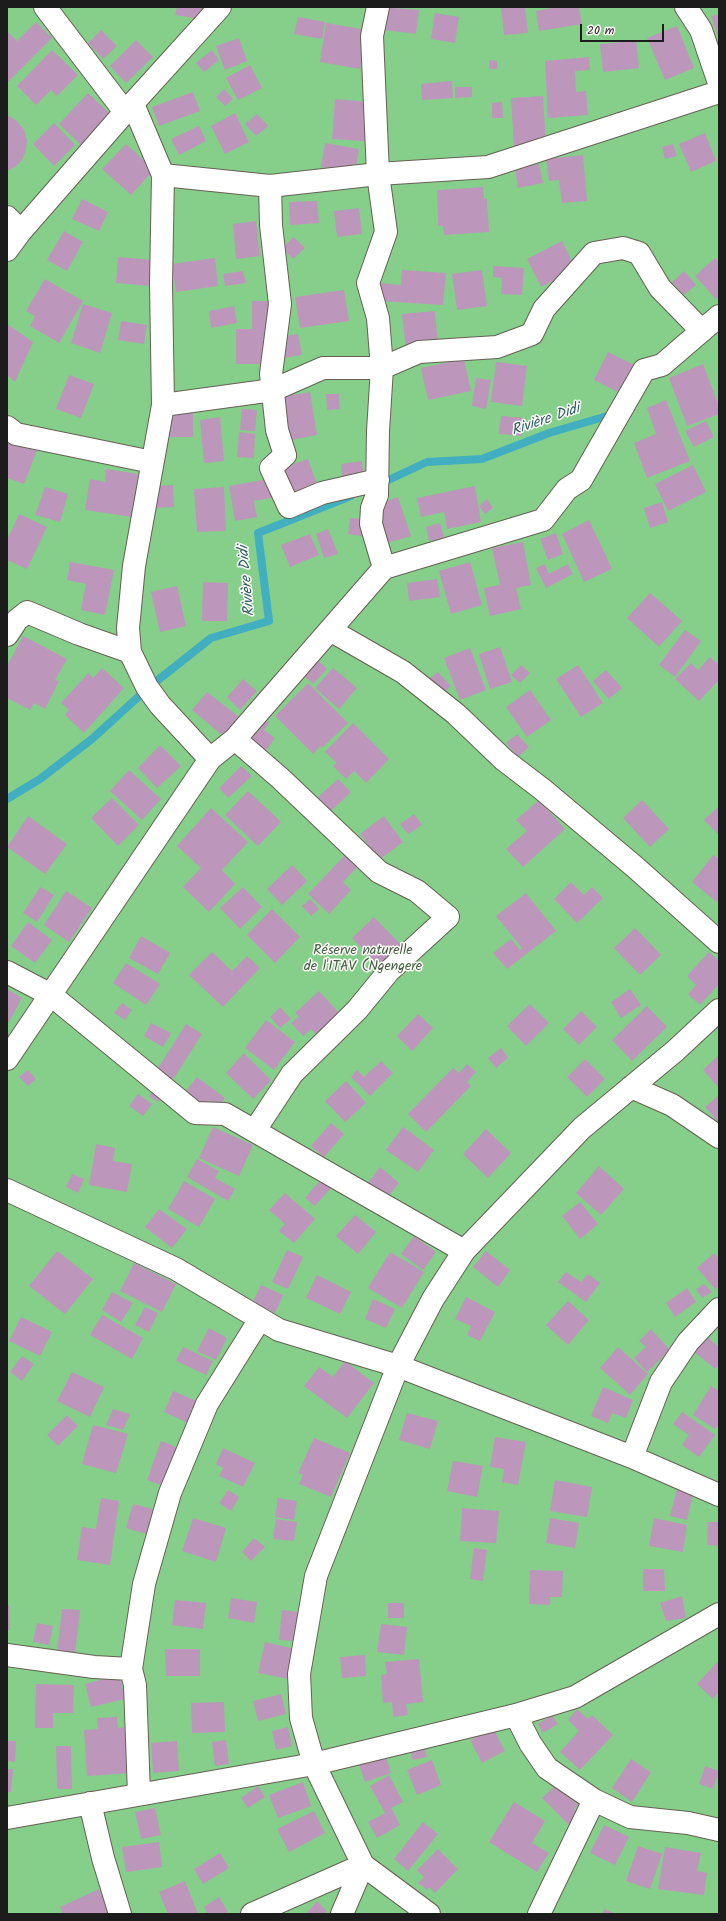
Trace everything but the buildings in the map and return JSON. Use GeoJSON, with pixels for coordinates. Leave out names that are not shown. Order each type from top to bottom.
{"type":"FeatureCollection","features":[{"type":"Feature","properties":{"kind":"street"},"geometry":{"type":"LineString","coordinates":[[45,7],[129,108],[163,175],[161,284],[163,405],[134,566],[128,628],[130,652],[142,674],[146,687],[160,705],[210,758]]}},
{"type":"Feature","properties":{"kind":"street"},"geometry":{"type":"LineString","coordinates":[[7,250],[14,224],[129,108],[220,7]]}},
{"type":"Feature","properties":{"kind":"street"},"geometry":{"type":"LineString","coordinates":[[378,7],[372,36],[378,174],[386,232],[368,283],[378,318],[382,368],[378,431],[378,487],[372,508],[371,524],[384,568]]}},
{"type":"Feature","properties":{"kind":"street"},"geometry":{"type":"LineString","coordinates":[[686,7],[701,30],[719,83]]}},
{"type":"Feature","properties":{"kind":"street"},"geometry":{"type":"LineString","coordinates":[[163,175],[270,186],[378,174],[488,167],[719,92]]}},
{"type":"Feature","properties":{"kind":"street"},"geometry":{"type":"LineString","coordinates":[[270,186],[271,225],[280,304],[271,374],[277,430],[285,455],[272,468],[288,507],[322,493],[378,487]]}},
{"type":"Feature","properties":{"kind":"street"},"geometry":{"type":"LineString","coordinates":[[163,405],[273,390],[323,368],[382,368],[419,352],[497,347],[532,334],[544,309],[594,254],[623,248],[638,253],[660,288],[702,331]]}},
{"type":"Feature","properties":{"kind":"street"},"geometry":{"type":"LineString","coordinates":[[7,1059],[210,758],[235,739],[384,568],[544,520],[567,489],[581,480],[644,370],[662,365],[719,316]]}},
{"type":"Feature","properties":{"kind":"street"},"geometry":{"type":"LineString","coordinates":[[7,427],[16,434],[152,462]]}},
{"type":"Feature","properties":{"kind":"street"},"geometry":{"type":"LineString","coordinates":[[7,635],[17,620],[27,612],[79,634],[130,652]]}},
{"type":"Feature","properties":{"kind":"street"},"geometry":{"type":"LineString","coordinates":[[330,630],[403,672],[456,714],[504,760],[542,789],[635,867],[719,942]]}},
{"type":"Feature","properties":{"kind":"street"},"geometry":{"type":"LineString","coordinates":[[235,739],[280,778],[380,872],[417,891],[448,917],[389,971],[357,1010],[292,1074],[255,1130]]}},
{"type":"Feature","properties":{"kind":"street"},"geometry":{"type":"LineString","coordinates":[[7,972],[51,995],[195,1113],[225,1114],[464,1251]]}},
{"type":"Feature","properties":{"kind":"street"},"geometry":{"type":"LineString","coordinates":[[429,1914],[363,1865],[314,1764],[301,1718],[300,1674],[316,1576],[398,1366],[433,1299],[464,1251],[522,1188],[582,1128],[719,1010]]}},
{"type":"Feature","properties":{"kind":"street"},"geometry":{"type":"LineString","coordinates":[[631,1087],[672,1105],[719,1137]]}},
{"type":"Feature","properties":{"kind":"street"},"geometry":{"type":"LineString","coordinates":[[7,1190],[176,1269],[279,1330],[398,1366],[632,1457],[719,1496]]}},
{"type":"Feature","properties":{"kind":"street"},"geometry":{"type":"LineString","coordinates":[[632,1457],[662,1382],[688,1342],[719,1309]]}},
{"type":"Feature","properties":{"kind":"street"},"geometry":{"type":"LineString","coordinates":[[138,1794],[135,1685],[131,1669],[144,1584],[170,1493],[207,1404],[260,1319]]}},
{"type":"Feature","properties":{"kind":"street"},"geometry":{"type":"LineString","coordinates":[[7,1818],[314,1764],[516,1715],[574,1697],[719,1614]]}},
{"type":"Feature","properties":{"kind":"street"},"geometry":{"type":"LineString","coordinates":[[7,1655],[94,1667],[131,1669]]}},
{"type":"Feature","properties":{"kind":"street"},"geometry":{"type":"LineString","coordinates":[[516,1715],[530,1743],[547,1768],[594,1800],[630,1817],[688,1823],[719,1830]]}},
{"type":"Feature","properties":{"kind":"street"},"geometry":{"type":"LineString","coordinates":[[539,1914],[594,1800]]}},
{"type":"Feature","properties":{"kind":"street"},"geometry":{"type":"LineString","coordinates":[[90,1803],[103,1858],[120,1914]]}},
{"type":"Feature","properties":{"kind":"street"},"geometry":{"type":"LineString","coordinates":[[252,1914],[363,1865]]}},
{"type":"Feature","properties":{"kind":"street"},"geometry":{"type":"LineString","coordinates":[[342,1914],[363,1865]]}},
{"type":"Feature","properties":{"kind":"green space","name":"Réserve naturelle de l'ITAV (Ngengere"},"geometry":{"type":"Polygon","coordinates":[[[7,7],[719,7],[719,1914],[7,1914],[7,7]]]}},
{"type":"Feature","properties":{"kind":"waterway","name":"Rivière Didi"},"geometry":{"type":"LineString","coordinates":[[380,484],[427,462],[482,459],[549,433],[614,414]]}},
{"type":"Feature","properties":{"kind":"waterway","name":"Rivière Didi"},"geometry":{"type":"LineString","coordinates":[[7,799],[40,779],[92,739],[148,688],[211,638],[269,621],[258,533],[351,496]]}}]}
